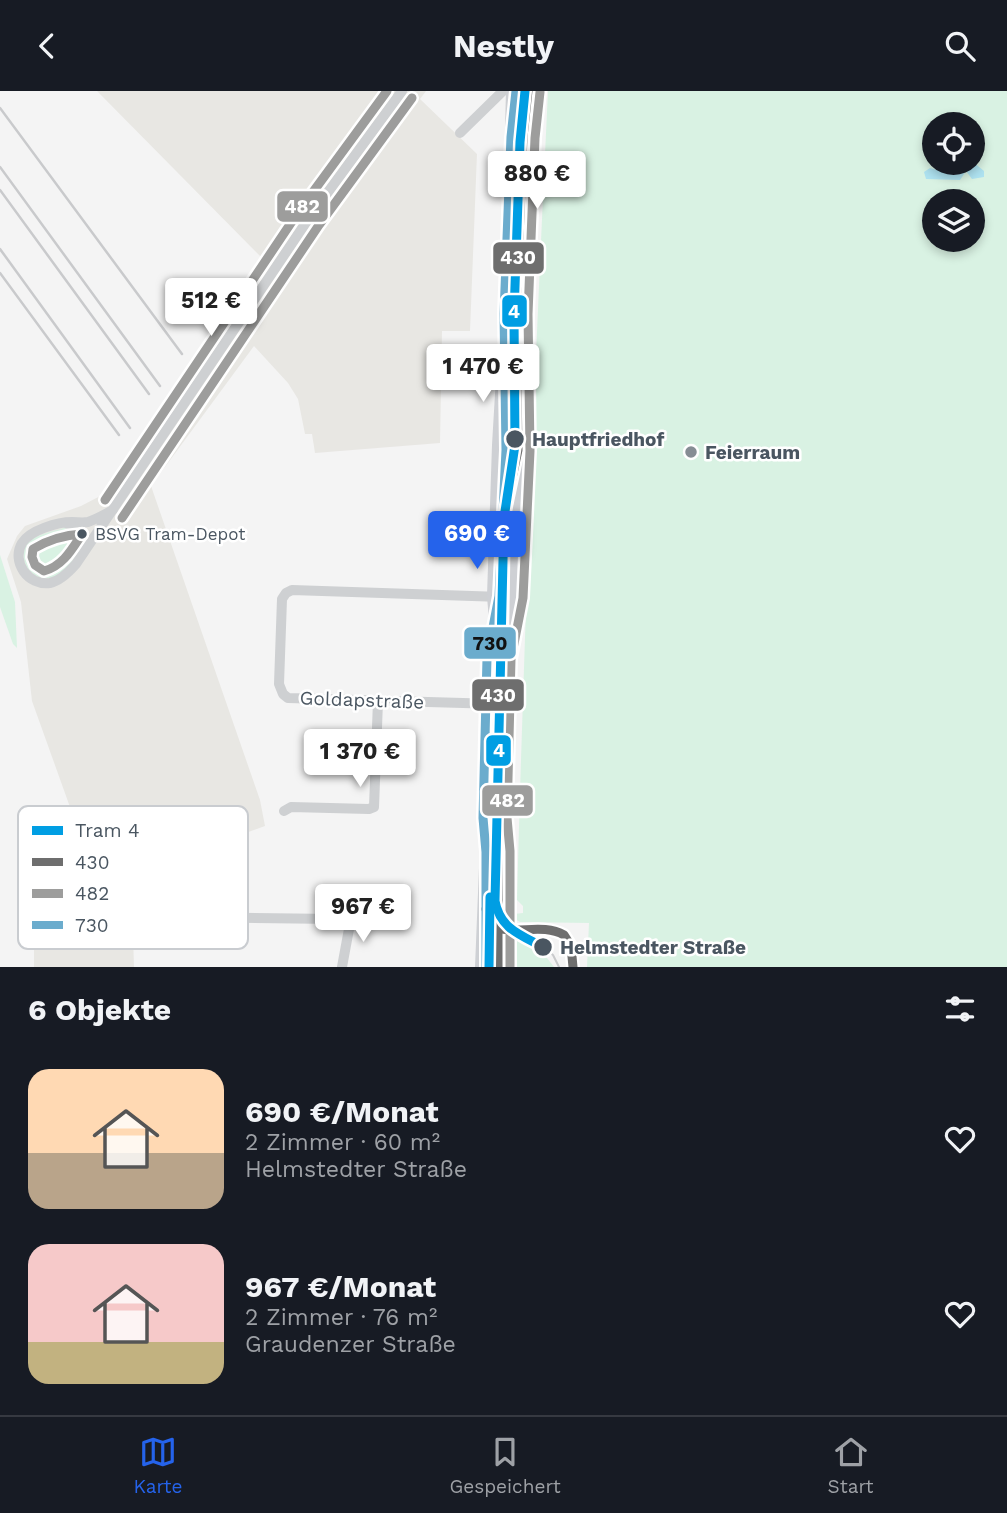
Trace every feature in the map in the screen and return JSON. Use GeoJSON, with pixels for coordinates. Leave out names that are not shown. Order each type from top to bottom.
{"type":"FeatureCollection","features":[{"type":"Feature","properties":{"kind":"main road"},"geometry":{"type":"LineString","coordinates":[[498,967],[498,851],[495,818],[499,658],[494,596],[513,91]]}},
{"type":"Feature","properties":{"kind":"main road"},"geometry":{"type":"LineString","coordinates":[[499,658],[511,597],[518,450],[516,301],[523,137],[528,91]]}},
{"type":"Feature","properties":{"kind":"main road"},"geometry":{"type":"LineString","coordinates":[[498,483],[516,484]]}},
{"type":"Feature","properties":{"kind":"main road"},"geometry":{"type":"LineString","coordinates":[[482,967],[484,885],[495,818]]}},
{"type":"Feature","properties":{"kind":"street"},"geometry":{"type":"LineString","coordinates":[[113,510],[89,521],[61,524],[33,533],[23,541],[19,557],[24,573],[37,582],[52,582],[70,571],[82,556],[113,510],[309,218],[402,91]]}},
{"type":"Feature","properties":{"kind":"street"},"geometry":{"type":"LineString","coordinates":[[460,134],[503,91]]}},
{"type":"Feature","properties":{"kind":"street"},"geometry":{"type":"LineString","coordinates":[[61,524],[73,526],[82,535],[85,548],[82,556]]}},
{"type":"Feature","properties":{"kind":"street","name":"Goldapstraße"},"geometry":{"type":"LineString","coordinates":[[494,596],[292,590],[282,599],[279,684],[288,698],[498,704]]}},
{"type":"Feature","properties":{"kind":"street"},"geometry":{"type":"LineString","coordinates":[[494,596],[511,597]]}},
{"type":"Feature","properties":{"kind":"street"},"geometry":{"type":"LineString","coordinates":[[284,811],[291,807],[374,807],[378,701]]}},
{"type":"Feature","properties":{"kind":"street"},"geometry":{"type":"LineString","coordinates":[[248,918],[336,919],[347,923],[348,938],[342,967]]}},
{"type":"Feature","properties":{"kind":"shaded area"},"geometry":{"type":"Polygon","coordinates":[[[97,91],[426,91],[420,99],[477,154],[470,331],[442,331],[440,443],[315,453],[312,434],[305,434],[298,399],[288,383],[254,346],[151,486],[260,800],[265,826],[248,832],[248,806],[70,806],[32,701],[21,602],[7,559],[17,536],[25,526],[81,506],[106,493],[264,260],[97,91]]]}},
{"type":"Feature","properties":{"kind":"shaded area"},"geometry":{"type":"Polygon","coordinates":[[[34,949],[133,949],[134,967],[34,967],[34,949]]]}},
{"type":"Feature","properties":{"kind":"green space","name":"Hauptfriedhof"},"geometry":{"type":"Polygon","coordinates":[[[548,91],[1007,91],[1007,967],[587,967],[589,923],[520,922],[515,919],[514,914],[523,913],[523,906],[517,900],[530,495],[548,91]]]}},
{"type":"Feature","properties":{"kind":"green space"},"geometry":{"type":"Polygon","coordinates":[[[64,528],[78,539],[75,557],[62,572],[53,577],[45,578],[33,574],[24,559],[29,542],[64,528]]]}},
{"type":"Feature","properties":{"kind":"green space"},"geometry":{"type":"Polygon","coordinates":[[[0,555],[15,602],[17,648],[13,644],[0,607],[0,555]]]}},
{"type":"Feature","properties":{"kind":"green space"},"geometry":{"type":"Polygon","coordinates":[[[514,939],[540,949],[554,967],[513,967],[514,939]]]}},
{"type":"Feature","properties":{"kind":"water"},"geometry":{"type":"Polygon","coordinates":[[[925,175],[963,175],[960,180],[926,179],[925,175]]]}},
{"type":"Feature","properties":{"kind":"water"},"geometry":{"type":"Polygon","coordinates":[[[969,175],[984,175],[984,177],[972,179],[969,175]]]}},
{"type":"Feature","properties":{"kind":"tram line","name":"4"},"geometry":{"type":"LineString","coordinates":[[525,91],[520,142],[514,315],[515,445],[504,518],[495,901],[507,925],[519,935],[543,947]]}},
{"type":"Feature","properties":{"kind":"tram line","name":"4"},"geometry":{"type":"LineString","coordinates":[[489,967],[490,897]]}},
{"type":"Feature","properties":{"kind":"tram line"},"geometry":{"type":"LineString","coordinates":[[543,947],[553,955],[559,967]]}},
{"type":"Feature","properties":{"kind":"railway"},"geometry":{"type":"LineString","coordinates":[[0,108],[182,354]]}},
{"type":"Feature","properties":{"kind":"railway"},"geometry":{"type":"LineString","coordinates":[[0,167],[160,386]]}},
{"type":"Feature","properties":{"kind":"railway"},"geometry":{"type":"LineString","coordinates":[[0,190],[149,394]]}},
{"type":"Feature","properties":{"kind":"railway"},"geometry":{"type":"LineString","coordinates":[[0,249],[130,428]]}},
{"type":"Feature","properties":{"kind":"railway"},"geometry":{"type":"LineString","coordinates":[[0,273],[119,435]]}},
{"type":"Feature","properties":{"kind":"transit line","name":"482"},"geometry":{"type":"LineString","coordinates":[[105,500],[299,211],[387,91]]}},
{"type":"Feature","properties":{"kind":"transit line","name":"730"},"geometry":{"type":"LineString","coordinates":[[486,967],[486,852],[483,818],[487,658],[499,596],[506,450],[504,314],[511,137],[516,91]]}},
{"type":"Feature","properties":{"kind":"transit line","name":"430"},"geometry":{"type":"LineString","coordinates":[[498,967],[498,851],[495,818],[499,658],[502,640],[504,516],[518,450],[516,314],[523,137],[528,91]]}},
{"type":"Feature","properties":{"kind":"transit line","name":"482"},"geometry":{"type":"LineString","coordinates":[[510,967],[510,851],[507,818],[511,659],[523,598],[530,451],[528,314],[535,138],[540,92]]}},
{"type":"Feature","properties":{"kind":"transit line","name":"482"},"geometry":{"type":"LineString","coordinates":[[122,518],[319,225],[412,98]]}},
{"type":"Feature","properties":{"kind":"transit line","name":"482"},"geometry":{"type":"LineString","coordinates":[[82,534],[66,556],[51,569],[44,571],[35,565],[33,549],[56,538],[82,534]]}},
{"type":"Feature","properties":{"kind":"transit line","name":"430"},"geometry":{"type":"LineString","coordinates":[[486,909],[490,925],[508,930],[555,931],[564,935],[571,946],[573,967]]}},
{"type":"Feature","properties":{"kind":"place","name":"Hauptfriedhof"},"geometry":{"type":"Point","coordinates":[515,439]}},
{"type":"Feature","properties":{"kind":"place","name":"Feierraum"},"geometry":{"type":"Point","coordinates":[691,452]}},
{"type":"Feature","properties":{"kind":"place","name":"BSVG Tram-Depot"},"geometry":{"type":"Point","coordinates":[82,534]}},
{"type":"Feature","properties":{"kind":"place","name":"Helmstedter Straße"},"geometry":{"type":"Point","coordinates":[543,947]}}]}
